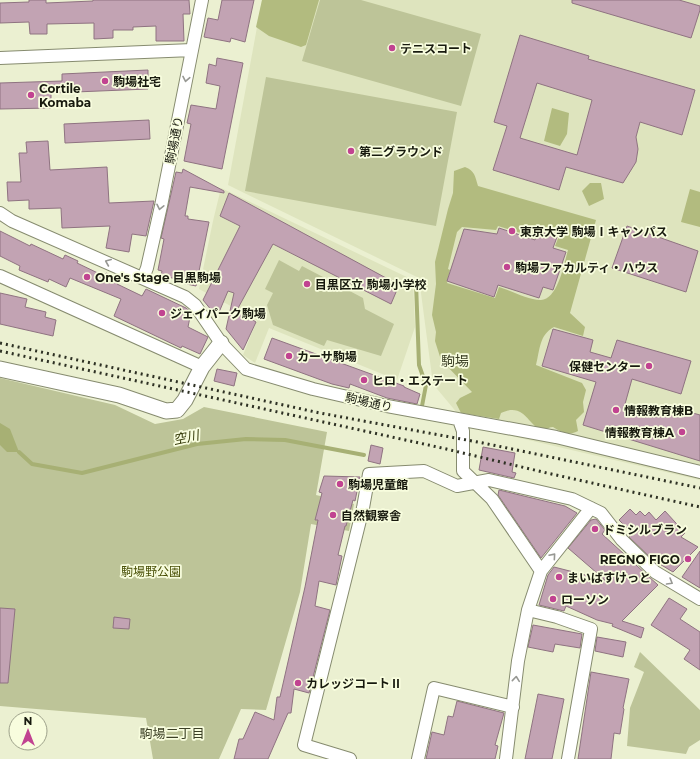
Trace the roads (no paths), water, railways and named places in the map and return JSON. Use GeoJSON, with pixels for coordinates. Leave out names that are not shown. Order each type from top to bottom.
{"type":"FeatureCollection","features":[{"type":"Feature","properties":{"kind":"street","name":"駒場通り"},"geometry":{"type":"LineString","coordinates":[[143,278],[147,268],[202,0]]}},
{"type":"Feature","properties":{"kind":"street"},"geometry":{"type":"LineString","coordinates":[[0,58],[192,50]]}},
{"type":"Feature","properties":{"kind":"street","name":"駒場通り"},"geometry":{"type":"LineString","coordinates":[[0,213],[12,221],[185,297],[196,305],[221,343],[246,369],[387,406],[556,437],[700,472]]}},
{"type":"Feature","properties":{"kind":"street"},"geometry":{"type":"LineString","coordinates":[[0,276],[202,367]]}},
{"type":"Feature","properties":{"kind":"street"},"geometry":{"type":"LineString","coordinates":[[0,369],[120,395],[166,411],[177,410],[185,400],[202,367],[221,343]]}},
{"type":"Feature","properties":{"kind":"street"},"geometry":{"type":"LineString","coordinates":[[459,420],[463,431],[463,471],[492,499],[521,539],[541,571]]}},
{"type":"Feature","properties":{"kind":"street"},"geometry":{"type":"LineString","coordinates":[[350,759],[304,745],[369,474],[424,471],[457,486],[488,480],[572,499],[601,513],[622,540],[655,572],[700,598]]}},
{"type":"Feature","properties":{"kind":"street"},"geometry":{"type":"LineString","coordinates":[[506,759],[518,660],[528,610],[541,571],[591,508]]}},
{"type":"Feature","properties":{"kind":"street"},"geometry":{"type":"LineString","coordinates":[[528,610],[557,617],[591,630],[568,759]]}},
{"type":"Feature","properties":{"kind":"street"},"geometry":{"type":"LineString","coordinates":[[418,759],[434,688],[513,707]]}},
{"type":"Feature","properties":{"kind":"waterway","name":"空川"},"geometry":{"type":"LineString","coordinates":[[416,283],[419,365],[426,385],[422,406]]}},
{"type":"Feature","properties":{"kind":"waterway","name":"空川"},"geometry":{"type":"LineString","coordinates":[[19,452],[32,464],[82,473],[197,444],[246,439],[285,440],[364,455]]}},
{"type":"Feature","properties":{"kind":"railway"},"geometry":{"type":"LineString","coordinates":[[0,343],[320,413],[483,443],[700,488]]}},
{"type":"Feature","properties":{"kind":"railway"},"geometry":{"type":"LineString","coordinates":[[0,351],[442,448],[700,507]]}},
{"type":"Feature","properties":{"kind":"place","name":"テニスコート"},"geometry":{"type":"Point","coordinates":[392,48]}},
{"type":"Feature","properties":{"kind":"place","name":"駒場社宅"},"geometry":{"type":"Point","coordinates":[105,81]}},
{"type":"Feature","properties":{"kind":"place","name":"Cortile Komaba"},"geometry":{"type":"Point","coordinates":[31,95]}},
{"type":"Feature","properties":{"kind":"place","name":"第二グラウンド"},"geometry":{"type":"Point","coordinates":[351,151]}},
{"type":"Feature","properties":{"kind":"place","name":"東京大学 駒場Ⅰキャンパス"},"geometry":{"type":"Point","coordinates":[512,231]}},
{"type":"Feature","properties":{"kind":"place","name":"駒場ファカルティ・ハウス"},"geometry":{"type":"Point","coordinates":[507,267]}},
{"type":"Feature","properties":{"kind":"place","name":"One's Stage 目黒駒場"},"geometry":{"type":"Point","coordinates":[87,277]}},
{"type":"Feature","properties":{"kind":"place","name":"目黒区立 駒場小学校"},"geometry":{"type":"Point","coordinates":[307,284]}},
{"type":"Feature","properties":{"kind":"place","name":"ジェイパーク駒場"},"geometry":{"type":"Point","coordinates":[162,313]}},
{"type":"Feature","properties":{"kind":"place","name":"カーサ駒場"},"geometry":{"type":"Point","coordinates":[289,356]}},
{"type":"Feature","properties":{"kind":"place","name":"保健センター"},"geometry":{"type":"Point","coordinates":[649,366]}},
{"type":"Feature","properties":{"kind":"place","name":"ヒロ・エステート"},"geometry":{"type":"Point","coordinates":[364,380]}},
{"type":"Feature","properties":{"kind":"place","name":"情報教育棟B"},"geometry":{"type":"Point","coordinates":[616,410]}},
{"type":"Feature","properties":{"kind":"place","name":"情報教育棟A"},"geometry":{"type":"Point","coordinates":[682,432]}},
{"type":"Feature","properties":{"kind":"place","name":"駒場児童館"},"geometry":{"type":"Point","coordinates":[340,484]}},
{"type":"Feature","properties":{"kind":"place","name":"自然観察舎"},"geometry":{"type":"Point","coordinates":[333,515]}},
{"type":"Feature","properties":{"kind":"place","name":"ドミシルブラン"},"geometry":{"type":"Point","coordinates":[595,529]}},
{"type":"Feature","properties":{"kind":"place","name":"REGNO FIGO"},"geometry":{"type":"Point","coordinates":[688,559]}},
{"type":"Feature","properties":{"kind":"place","name":"まいばすけっと"},"geometry":{"type":"Point","coordinates":[559,577]}},
{"type":"Feature","properties":{"kind":"place","name":"ローソン"},"geometry":{"type":"Point","coordinates":[553,599]}},
{"type":"Feature","properties":{"kind":"place","name":"カレッジコートⅡ"},"geometry":{"type":"Point","coordinates":[298,683]}},
{"type":"Feature","properties":{"kind":"district","name":"駒場"},"geometry":{"type":"Point","coordinates":[455,361]}},
{"type":"Feature","properties":{"kind":"district","name":"駒場二丁目"},"geometry":{"type":"Point","coordinates":[172,733]}},
{"type":"Feature","properties":{"kind":"park label","name":"駒場野公園"},"geometry":{"type":"Point","coordinates":[151,571]}}]}
